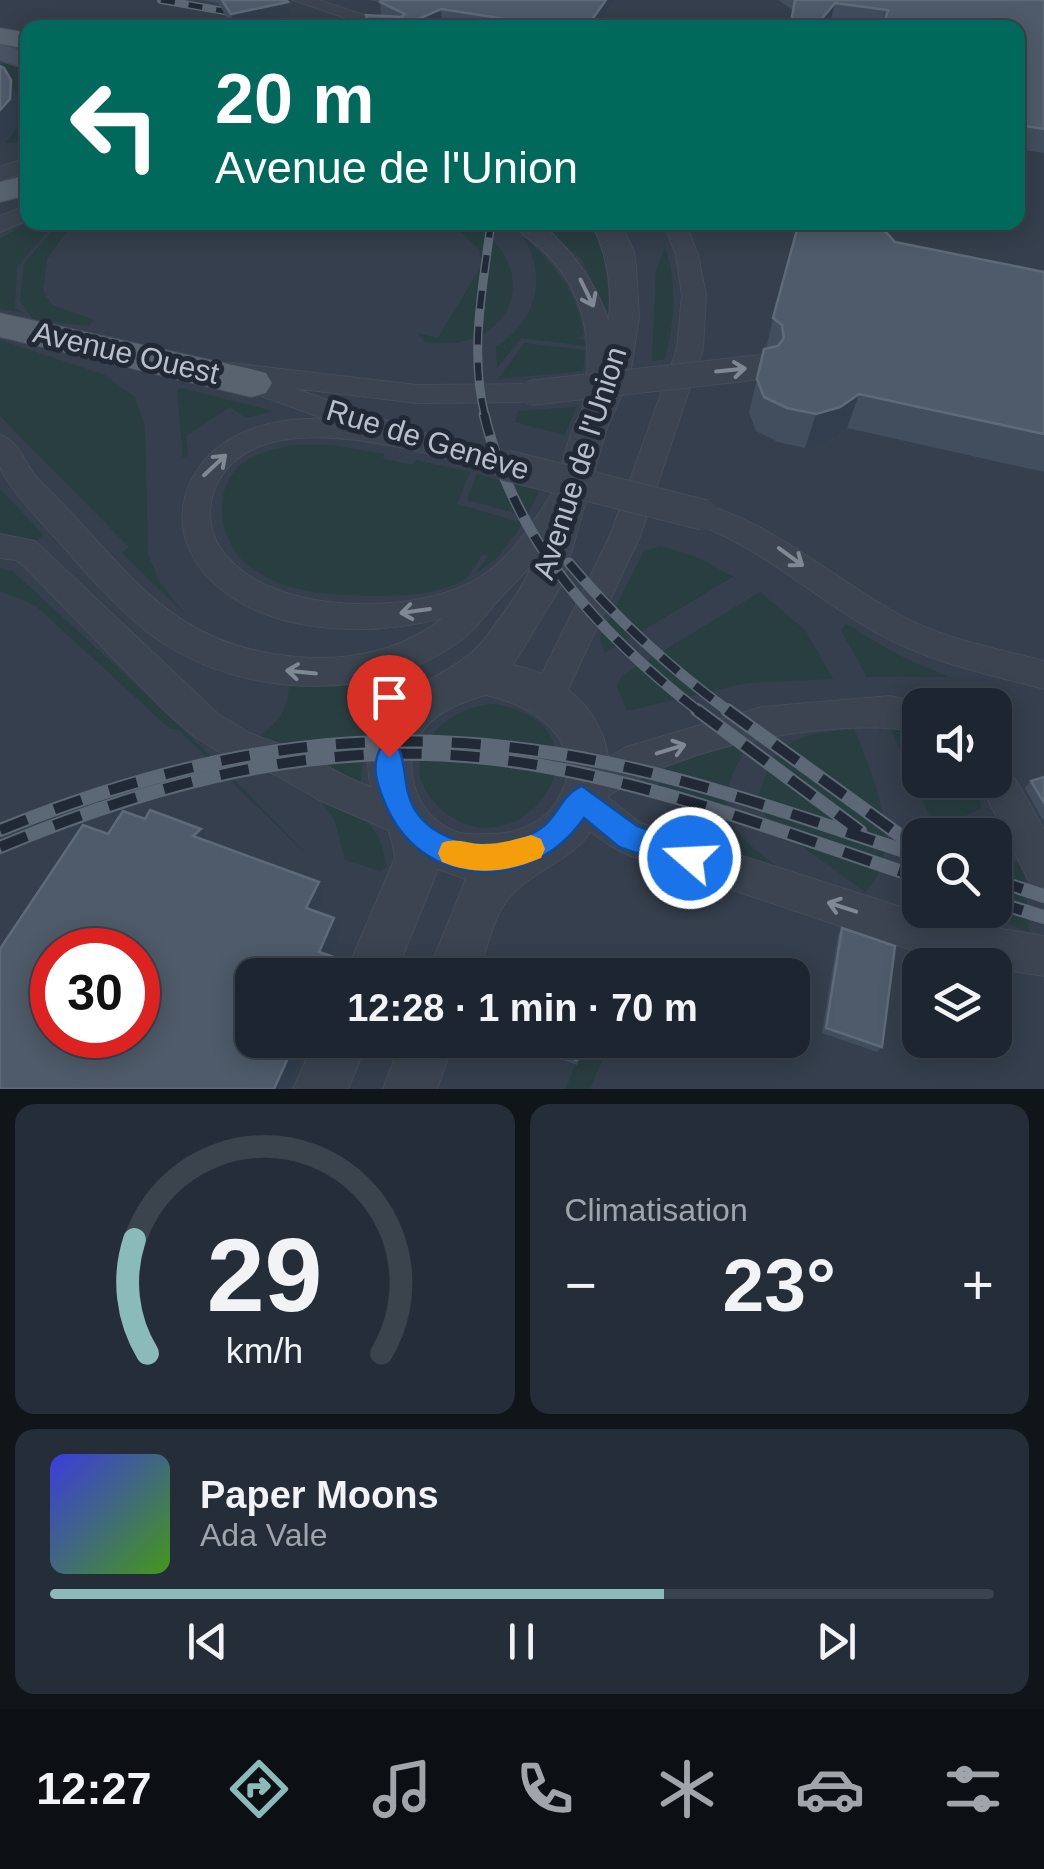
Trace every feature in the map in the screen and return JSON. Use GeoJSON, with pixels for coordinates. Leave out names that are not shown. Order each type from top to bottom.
{"type":"FeatureCollection","features":[{"type":"Feature","properties":{"kind":"main road","name":"Avenue Ouest"},"geometry":{"type":"LineString","coordinates":[[0,324],[251,383]]}},
{"type":"Feature","properties":{"kind":"street"},"geometry":{"type":"LineString","coordinates":[[301,0],[369,20]]}},
{"type":"Feature","properties":{"kind":"street"},"geometry":{"type":"LineString","coordinates":[[533,230],[569,263],[595,309],[601,352],[598,400],[590,428]]}},
{"type":"Feature","properties":{"kind":"street","name":"Avenue de l'Union"},"geometry":{"type":"LineString","coordinates":[[377,958],[419,858],[410,826],[389,780],[389,757],[407,716],[424,700],[464,680],[498,653],[543,584],[568,492],[590,428],[614,376],[624,317],[620,251],[609,230]]}},
{"type":"Feature","properties":{"kind":"street","name":"Avenue de l'Union"},"geometry":{"type":"LineString","coordinates":[[464,680],[508,678],[549,694],[625,536],[690,349],[694,316],[691,277],[676,230]]}},
{"type":"Feature","properties":{"kind":"street"},"geometry":{"type":"LineString","coordinates":[[185,365],[374,390],[483,396],[761,367]]}},
{"type":"Feature","properties":{"kind":"street","name":"Rue de Genève"},"geometry":{"type":"LineString","coordinates":[[251,383],[410,439],[704,515],[772,543],[857,606],[923,641],[1044,675]]}},
{"type":"Feature","properties":{"kind":"street"},"geometry":{"type":"LineString","coordinates":[[410,439],[314,428],[276,432],[247,442],[211,466],[198,486],[195,496],[200,539],[224,575],[248,592],[298,610],[327,614],[416,612],[451,604],[505,576]]}},
{"type":"Feature","properties":{"kind":"street"},"geometry":{"type":"LineString","coordinates":[[0,445],[14,460],[16,473],[66,531],[140,606],[184,640],[244,662],[294,672],[374,670],[409,658],[453,631],[505,576],[568,492]]}},
{"type":"Feature","properties":{"kind":"street"},"geometry":{"type":"LineString","coordinates":[[0,546],[24,549],[59,579],[178,702],[238,745],[286,762],[410,826],[450,852],[478,858],[508,856],[536,847]]}},
{"type":"Feature","properties":{"kind":"street"},"geometry":{"type":"LineString","coordinates":[[549,694],[578,725],[586,744],[589,769],[583,795]]}},
{"type":"Feature","properties":{"kind":"street"},"geometry":{"type":"LineString","coordinates":[[459,958],[487,887],[558,833],[583,795],[626,763],[762,722],[890,711],[902,713]]}},
{"type":"Feature","properties":{"kind":"street"},"geometry":{"type":"LineString","coordinates":[[583,795],[629,837],[935,938],[1044,956]]}},
{"type":"Feature","properties":{"kind":"street"},"geometry":{"type":"LineString","coordinates":[[1006,798],[1044,872]]}},
{"type":"Feature","properties":{"kind":"street"},"geometry":{"type":"LineString","coordinates":[[320,1089],[334,1058]]}},
{"type":"Feature","properties":{"kind":"street"},"geometry":{"type":"LineString","coordinates":[[410,1089],[421,1058]]}},
{"type":"Feature","properties":{"kind":"shaded area"},"geometry":{"type":"Polygon","coordinates":[[[0,0],[1044,0],[1044,1089],[0,1089],[0,0]]]}},
{"type":"Feature","properties":{"kind":"green space"},"geometry":{"type":"Polygon","coordinates":[[[0,65],[20,66],[20,110],[0,81],[0,65]]]}},
{"type":"Feature","properties":{"kind":"green space"},"geometry":{"type":"Polygon","coordinates":[[[20,117],[20,142],[5,143],[13,133],[20,117]]]}},
{"type":"Feature","properties":{"kind":"green space"},"geometry":{"type":"Polygon","coordinates":[[[20,227],[20,230],[49,230],[17,267],[15,308],[25,313],[0,309],[0,239],[20,227]]]}},
{"type":"Feature","properties":{"kind":"green space"},"geometry":{"type":"Polygon","coordinates":[[[54,230],[68,230],[47,259],[43,291],[52,305],[94,320],[88,326],[33,319],[20,301],[24,263],[54,230]]]}},
{"type":"Feature","properties":{"kind":"green space"},"geometry":{"type":"Polygon","coordinates":[[[459,230],[481,230],[495,242],[508,263],[513,284],[509,305],[498,322],[480,335],[456,342],[425,342],[417,333],[438,338],[481,266],[479,250],[459,230]]]}},
{"type":"Feature","properties":{"kind":"green space"},"geometry":{"type":"Polygon","coordinates":[[[548,230],[592,230],[603,242],[614,315],[608,315],[582,260],[548,230]]]}},
{"type":"Feature","properties":{"kind":"green space"},"geometry":{"type":"Polygon","coordinates":[[[524,238],[546,258],[570,292],[584,334],[577,339],[584,340],[585,346],[521,338],[497,368],[496,346],[521,325],[534,298],[535,268],[524,238]]]}},
{"type":"Feature","properties":{"kind":"green space"},"geometry":{"type":"Polygon","coordinates":[[[665,247],[672,275],[672,317],[665,359],[652,361],[656,271],[665,247]]]}},
{"type":"Feature","properties":{"kind":"green space"},"geometry":{"type":"Polygon","coordinates":[[[0,340],[105,375],[135,397],[145,427],[148,554],[160,583],[184,613],[122,553],[129,547],[0,416],[0,340]]]}},
{"type":"Feature","properties":{"kind":"green space"},"geometry":{"type":"Polygon","coordinates":[[[524,343],[585,350],[583,371],[498,379],[524,343]]]}},
{"type":"Feature","properties":{"kind":"green space"},"geometry":{"type":"Polygon","coordinates":[[[177,390],[273,411],[246,418],[230,407],[186,436],[188,456],[183,457],[177,390]]]}},
{"type":"Feature","properties":{"kind":"green space"},"geometry":{"type":"Polygon","coordinates":[[[576,407],[565,435],[515,422],[518,411],[576,407]]]}},
{"type":"Feature","properties":{"kind":"green space"},"geometry":{"type":"Polygon","coordinates":[[[291,445],[332,445],[384,454],[383,459],[413,465],[415,460],[470,472],[457,504],[523,523],[498,557],[476,573],[488,557],[483,554],[466,578],[451,586],[406,595],[354,596],[285,585],[259,573],[238,555],[222,513],[227,483],[235,470],[252,457],[291,445]]]}},
{"type":"Feature","properties":{"kind":"green space"},"geometry":{"type":"Polygon","coordinates":[[[477,474],[539,491],[527,516],[467,500],[477,474]]]}},
{"type":"Feature","properties":{"kind":"green space"},"geometry":{"type":"Polygon","coordinates":[[[0,489],[43,534],[34,546],[19,537],[0,536],[0,489]]]}},
{"type":"Feature","properties":{"kind":"green space"},"geometry":{"type":"Polygon","coordinates":[[[661,546],[699,558],[733,577],[605,653],[600,638],[644,551],[661,546]]]}},
{"type":"Feature","properties":{"kind":"green space"},"geometry":{"type":"Polygon","coordinates":[[[0,568],[12,571],[125,675],[306,854],[179,730],[170,729],[35,605],[0,591],[0,568]]]}},
{"type":"Feature","properties":{"kind":"green space"},"geometry":{"type":"Polygon","coordinates":[[[760,592],[805,630],[833,679],[747,683],[627,711],[617,686],[622,676],[760,592]]]}},
{"type":"Feature","properties":{"kind":"green space"},"geometry":{"type":"Polygon","coordinates":[[[846,624],[896,654],[948,677],[867,677],[841,630],[846,624]]]}},
{"type":"Feature","properties":{"kind":"green space"},"geometry":{"type":"Polygon","coordinates":[[[289,683],[359,684],[357,694],[390,698],[367,741],[361,788],[254,740],[280,716],[287,702],[289,683]]]}},
{"type":"Feature","properties":{"kind":"green space"},"geometry":{"type":"Polygon","coordinates":[[[495,704],[533,718],[553,741],[556,767],[546,793],[526,814],[500,826],[470,825],[439,807],[425,789],[419,772],[421,755],[428,739],[441,726],[475,707],[495,704]]]}},
{"type":"Feature","properties":{"kind":"green space"},"geometry":{"type":"Polygon","coordinates":[[[890,727],[902,729],[902,754],[890,727]]]}},
{"type":"Feature","properties":{"kind":"green space"},"geometry":{"type":"Polygon","coordinates":[[[854,729],[876,789],[885,834],[884,856],[865,892],[769,822],[758,802],[770,765],[790,744],[817,734],[854,729]]]}},
{"type":"Feature","properties":{"kind":"green space"},"geometry":{"type":"Polygon","coordinates":[[[749,742],[728,786],[728,816],[746,841],[782,871],[732,861],[736,846],[650,788],[657,789],[662,773],[657,764],[749,742]]]}},
{"type":"Feature","properties":{"kind":"green space"},"geometry":{"type":"Polygon","coordinates":[[[313,791],[352,811],[372,827],[384,851],[386,867],[380,871],[345,860],[334,819],[313,791]]]}},
{"type":"Feature","properties":{"kind":"green space"},"geometry":{"type":"Polygon","coordinates":[[[922,798],[978,798],[981,808],[961,818],[930,818],[922,798]]]}},
{"type":"Feature","properties":{"kind":"green space"},"geometry":{"type":"Polygon","coordinates":[[[1012,860],[1024,865],[1029,932],[1012,925],[1012,860]]]}},
{"type":"Feature","properties":{"kind":"green space"},"geometry":{"type":"Polygon","coordinates":[[[577,1058],[603,1058],[590,1089],[566,1089],[577,1058]]]}},
{"type":"Feature","properties":{"kind":"building"},"geometry":{"type":"Polygon","coordinates":[[[222,0],[286,0],[288,2],[231,14],[222,0]]]}},
{"type":"Feature","properties":{"kind":"building"},"geometry":{"type":"Polygon","coordinates":[[[606,0],[592,20],[512,20],[441,9],[416,20],[368,20],[366,15],[405,14],[380,2],[606,0]]]}},
{"type":"Feature","properties":{"kind":"building"},"geometry":{"type":"Polygon","coordinates":[[[795,0],[1044,0],[1044,129],[1025,126],[1025,20],[885,20],[888,10],[835,3],[821,20],[791,20],[795,0]]]}},
{"type":"Feature","properties":{"kind":"building"},"geometry":{"type":"Polygon","coordinates":[[[0,66],[11,80],[10,99],[0,110],[0,66]]]}},
{"type":"Feature","properties":{"kind":"building"},"geometry":{"type":"Polygon","coordinates":[[[797,230],[884,230],[895,242],[1044,272],[1044,434],[859,394],[840,407],[816,414],[787,408],[764,397],[757,379],[764,349],[778,346],[784,338],[782,325],[773,318],[797,230]]]}},
{"type":"Feature","properties":{"kind":"building"},"geometry":{"type":"Polygon","coordinates":[[[1044,777],[1044,803],[1031,781],[1044,777]]]}},
{"type":"Feature","properties":{"kind":"building"},"geometry":{"type":"Polygon","coordinates":[[[150,810],[201,829],[193,836],[319,882],[306,908],[334,918],[319,952],[334,958],[235,958],[235,1058],[288,1058],[274,1089],[0,1089],[0,949],[83,825],[108,834],[123,811],[145,819],[150,810]]]}},
{"type":"Feature","properties":{"kind":"building"},"geometry":{"type":"Polygon","coordinates":[[[842,928],[895,946],[882,1047],[826,1028],[842,928]]]}},
{"type":"Feature","properties":{"kind":"railway"},"geometry":{"type":"LineString","coordinates":[[161,0],[276,20]]}},
{"type":"Feature","properties":{"kind":"railway"},"geometry":{"type":"LineString","coordinates":[[485,416],[478,343],[490,230]]}},
{"type":"Feature","properties":{"kind":"railway"},"geometry":{"type":"LineString","coordinates":[[484,414],[516,504],[566,582],[628,651],[701,713]]}},
{"type":"Feature","properties":{"kind":"railway"},"geometry":{"type":"LineString","coordinates":[[569,563],[645,642],[729,711]]}},
{"type":"Feature","properties":{"kind":"railway"},"geometry":{"type":"LineString","coordinates":[[697,710],[701,713]]}},
{"type":"Feature","properties":{"kind":"railway"},"geometry":{"type":"LineString","coordinates":[[729,711],[902,837]]}},
{"type":"Feature","properties":{"kind":"railway"},"geometry":{"type":"LineString","coordinates":[[701,713],[860,831]]}},
{"type":"Feature","properties":{"kind":"railway"},"geometry":{"type":"LineString","coordinates":[[0,830],[76,801],[225,760],[298,748],[372,742],[448,742],[526,749],[647,772],[902,850]]}},
{"type":"Feature","properties":{"kind":"railway"},"geometry":{"type":"LineString","coordinates":[[0,847],[120,802],[242,770],[305,760],[431,754],[550,767],[658,792],[902,872]]}},
{"type":"Feature","properties":{"kind":"railway"},"geometry":{"type":"LineString","coordinates":[[1012,886],[1044,896]]}},
{"type":"Feature","properties":{"kind":"railway"},"geometry":{"type":"LineString","coordinates":[[1012,907],[1044,917]]}},
{"type":"Feature","properties":{"kind":"slow traffic"},"geometry":{"type":"LineString","coordinates":[[452,853],[478,858],[508,856],[531,849]]}},
{"type":"Feature","properties":{"kind":"route"},"geometry":{"type":"LineString","coordinates":[[389,757],[389,780],[405,820],[432,844],[450,852],[478,858],[508,856],[536,847],[558,833],[582,798],[629,837],[690,858]]}}]}
